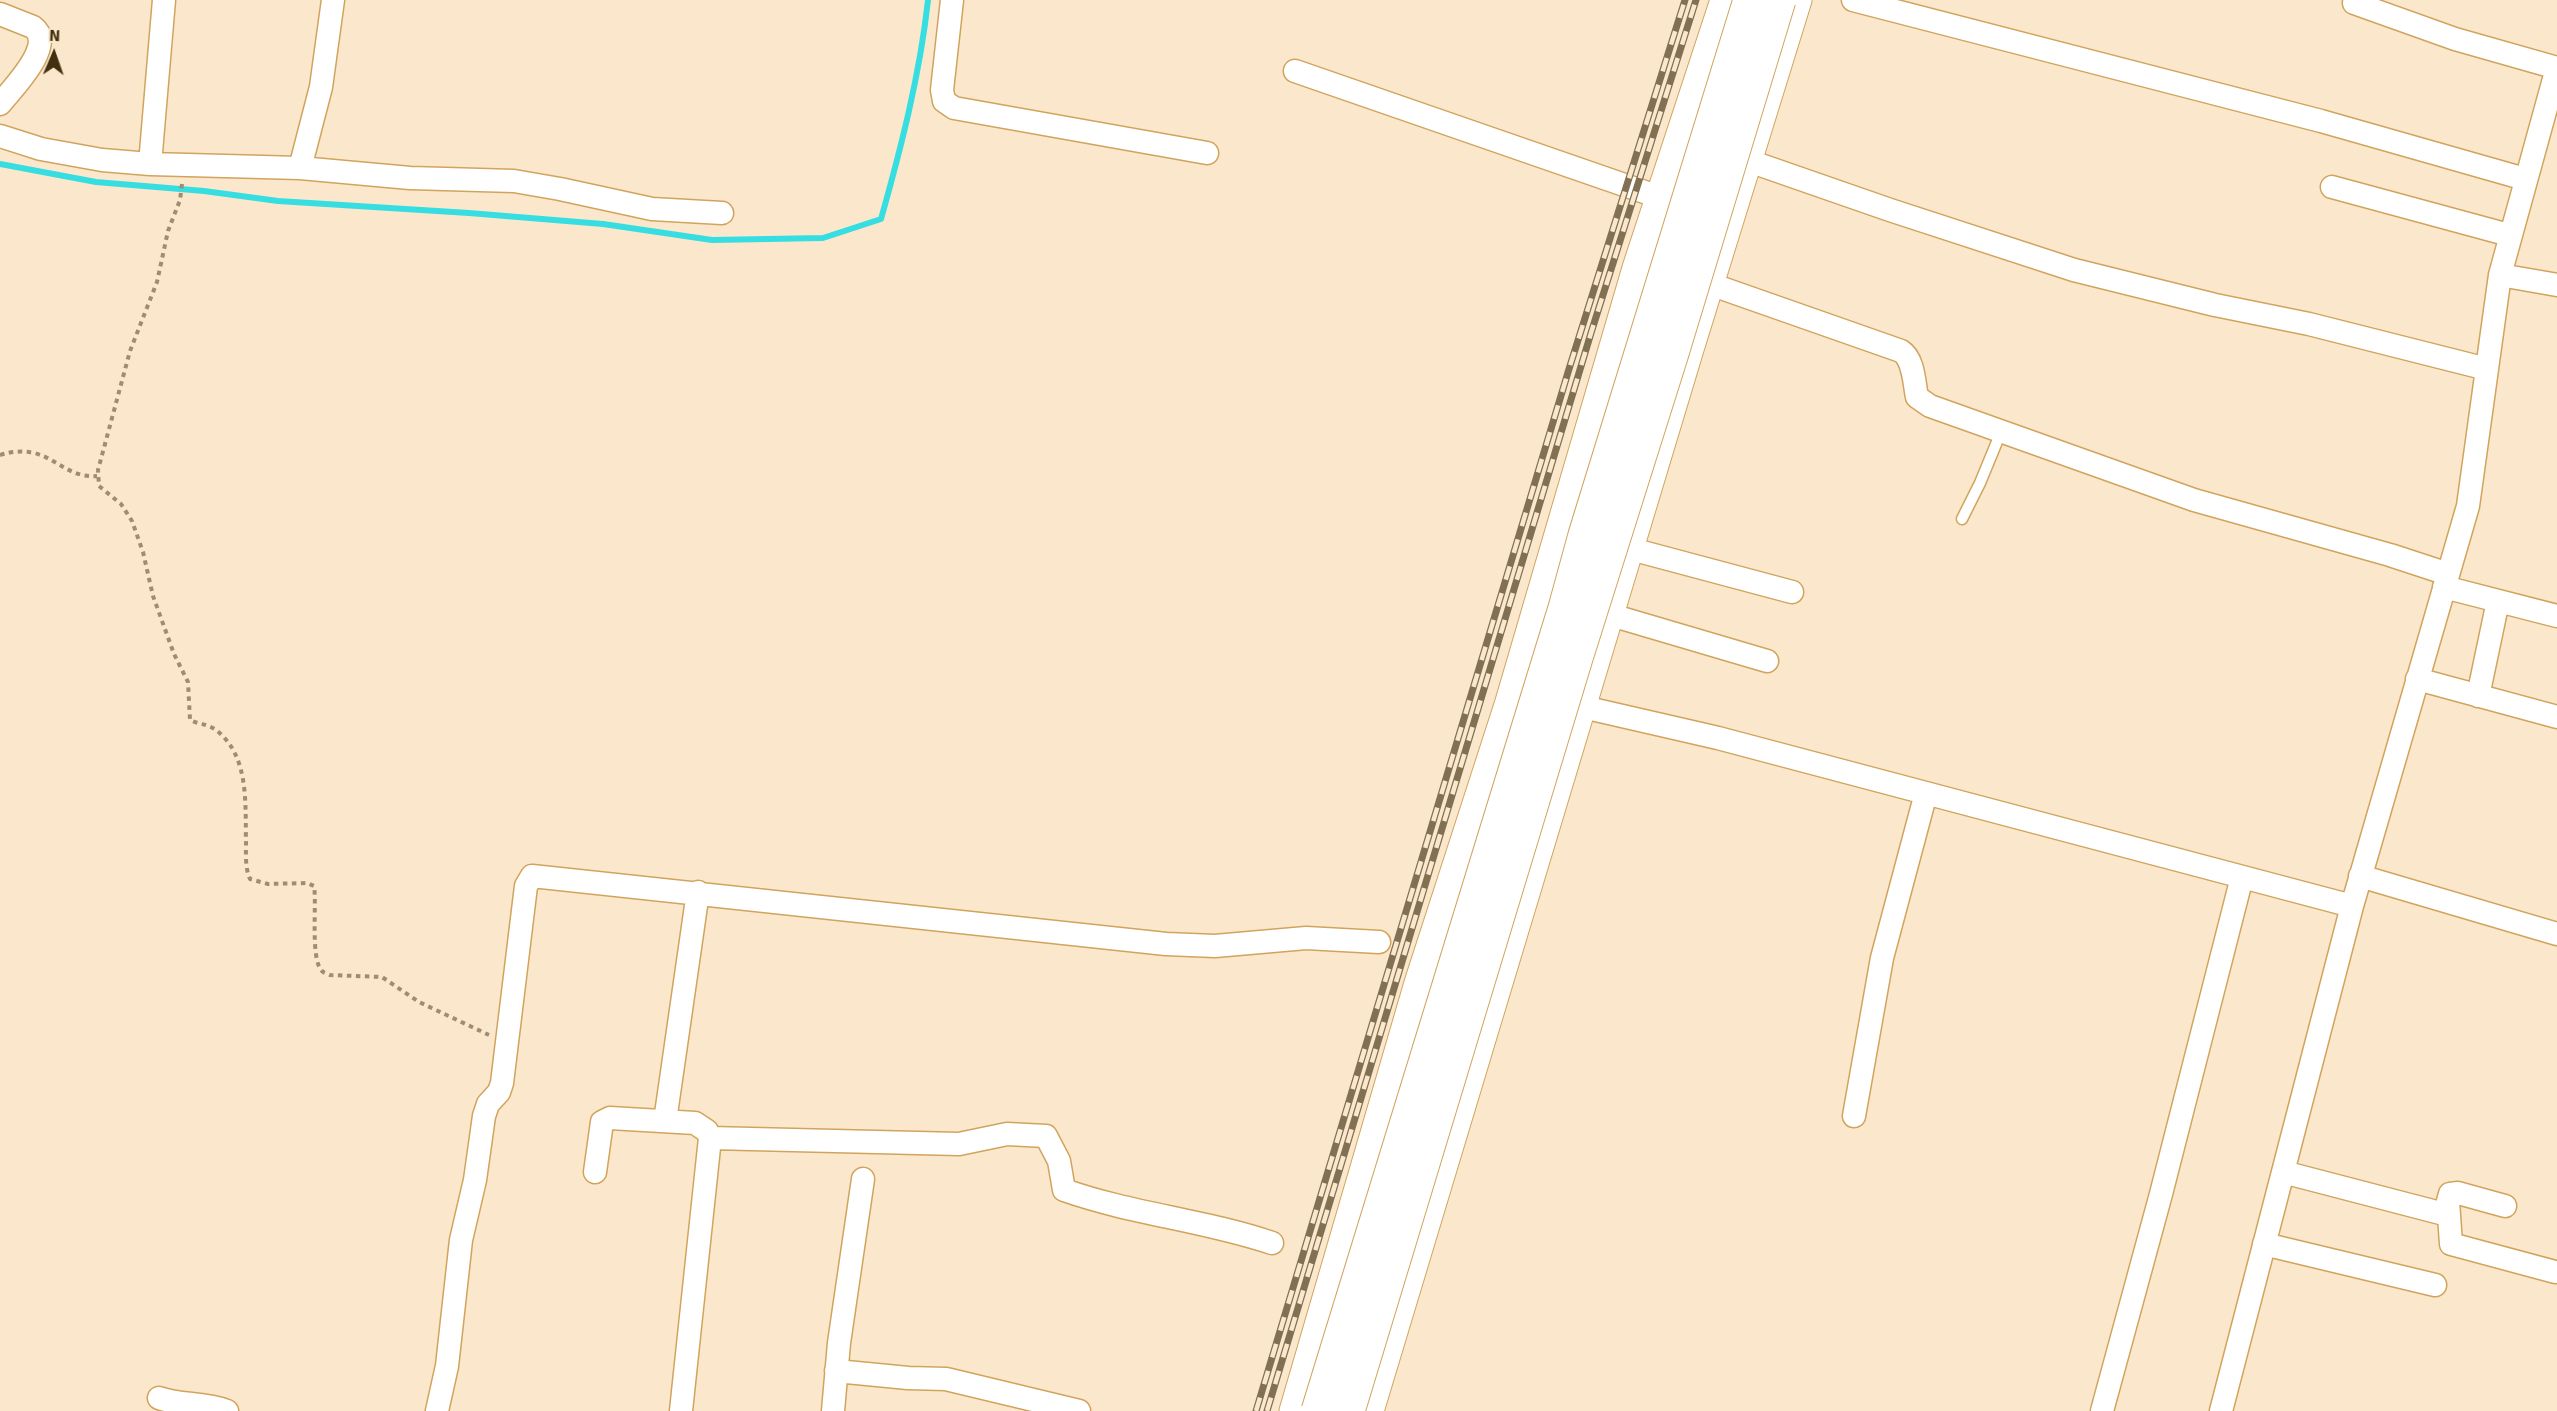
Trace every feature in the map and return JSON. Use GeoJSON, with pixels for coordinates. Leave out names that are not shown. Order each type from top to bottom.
{"type":"FeatureCollection","features":[{"type":"Feature","properties":{"kind":"highway"},"geometry":{"type":"LineString","coordinates":[[1318,1411],[1750,0]]}},
{"type":"Feature","properties":{"kind":"highway"},"geometry":{"type":"LineString","coordinates":[[1348,1411],[1576,658],[1669,364],[1779,0]]}},
{"type":"Feature","properties":{"kind":"street"},"geometry":{"type":"LineString","coordinates":[[150,164],[164,0]]}},
{"type":"Feature","properties":{"kind":"street"},"geometry":{"type":"LineString","coordinates":[[300,168],[321,87],[333,0]]}},
{"type":"Feature","properties":{"kind":"street"},"geometry":{"type":"LineString","coordinates":[[952,0],[942,90],[944,101],[954,108],[1207,153]]}},
{"type":"Feature","properties":{"kind":"street"},"geometry":{"type":"LineString","coordinates":[[1293,1411],[1419,983],[1508,705],[1636,268],[1724,0]]}},
{"type":"Feature","properties":{"kind":"street"},"geometry":{"type":"LineString","coordinates":[[1370,1411],[1798,0]]}},
{"type":"Feature","properties":{"kind":"street"},"geometry":{"type":"LineString","coordinates":[[1853,0],[2321,121],[2525,179]]}},
{"type":"Feature","properties":{"kind":"street"},"geometry":{"type":"LineString","coordinates":[[2221,1411],[2360,876],[2468,506],[2500,274],[2525,179],[2552,102],[2557,68],[2455,39],[2354,3]]}},
{"type":"Feature","properties":{"kind":"street"},"geometry":{"type":"LineString","coordinates":[[0,14],[38,30],[41,40],[29,68],[0,104]]}},
{"type":"Feature","properties":{"kind":"street"},"geometry":{"type":"LineString","coordinates":[[1295,71],[1659,197]]}},
{"type":"Feature","properties":{"kind":"street"},"geometry":{"type":"LineString","coordinates":[[0,136],[65,154],[150,164],[300,168],[410,178],[514,181],[549,186],[652,209],[722,213]]}},
{"type":"Feature","properties":{"kind":"street"},"geometry":{"type":"LineString","coordinates":[[1749,161],[1900,214],[2074,270],[2215,305],[2309,324],[2487,369]]}},
{"type":"Feature","properties":{"kind":"street"},"geometry":{"type":"LineString","coordinates":[[2332,187],[2509,235]]}},
{"type":"Feature","properties":{"kind":"street"},"geometry":{"type":"LineString","coordinates":[[2500,274],[2557,285]]}},
{"type":"Feature","properties":{"kind":"street"},"geometry":{"type":"LineString","coordinates":[[1710,284],[1901,351],[1909,358],[1908,402],[1930,406],[2194,500],[2390,555],[2446,581],[2498,601],[2557,616]]}},
{"type":"Feature","properties":{"kind":"street"},"geometry":{"type":"LineString","coordinates":[[1630,549],[1792,592]]}},
{"type":"Feature","properties":{"kind":"street"},"geometry":{"type":"LineString","coordinates":[[1540,595],[1767,661]]}},
{"type":"Feature","properties":{"kind":"street"},"geometry":{"type":"LineString","coordinates":[[2478,696],[2498,601]]}},
{"type":"Feature","properties":{"kind":"street"},"geometry":{"type":"LineString","coordinates":[[2417,679],[2557,717]]}},
{"type":"Feature","properties":{"kind":"street"},"geometry":{"type":"LineString","coordinates":[[1583,707],[1718,738],[2352,906]]}},
{"type":"Feature","properties":{"kind":"street"},"geometry":{"type":"LineString","coordinates":[[1854,1116],[1882,958],[1926,793]]}},
{"type":"Feature","properties":{"kind":"street"},"geometry":{"type":"LineString","coordinates":[[437,1411],[447,1366],[461,1240],[475,1180],[484,1116],[488,1104],[501,1088],[526,886],[530,877],[540,876],[698,892],[1166,944],[1215,946],[1306,938],[1379,942]]}},
{"type":"Feature","properties":{"kind":"street"},"geometry":{"type":"LineString","coordinates":[[2360,876],[2557,934]]}},
{"type":"Feature","properties":{"kind":"street"},"geometry":{"type":"LineString","coordinates":[[2102,1411],[2164,1182],[2242,877]]}},
{"type":"Feature","properties":{"kind":"street"},"geometry":{"type":"LineString","coordinates":[[665,1121],[698,892]]}},
{"type":"Feature","properties":{"kind":"street"},"geometry":{"type":"LineString","coordinates":[[595,1172],[601,1127],[606,1119],[616,1117],[695,1123],[707,1131],[710,1138],[681,1411]]}},
{"type":"Feature","properties":{"kind":"street"},"geometry":{"type":"LineString","coordinates":[[710,1138],[959,1144],[1007,1134],[1046,1136],[1059,1161],[1064,1190],[1103,1204],[1213,1226],[1272,1243]]}},
{"type":"Feature","properties":{"kind":"street"},"geometry":{"type":"LineString","coordinates":[[2283,1172],[2448,1215]]}},
{"type":"Feature","properties":{"kind":"street"},"geometry":{"type":"LineString","coordinates":[[833,1411],[836,1371],[863,1179]]}},
{"type":"Feature","properties":{"kind":"street"},"geometry":{"type":"LineString","coordinates":[[2505,1206],[2452,1193],[2448,1198],[2449,1240],[2454,1246],[2555,1272]]}},
{"type":"Feature","properties":{"kind":"street"},"geometry":{"type":"LineString","coordinates":[[2264,1245],[2435,1286]]}},
{"type":"Feature","properties":{"kind":"street"},"geometry":{"type":"LineString","coordinates":[[836,1371],[946,1379],[1079,1411]]}},
{"type":"Feature","properties":{"kind":"street"},"geometry":{"type":"LineString","coordinates":[[159,1398],[173,1402],[213,1406],[228,1411]]}},
{"type":"Feature","properties":{"kind":"lane"},"geometry":{"type":"LineString","coordinates":[[1962,519],[2001,432]]}},
{"type":"Feature","properties":{"kind":"path"},"geometry":{"type":"LineString","coordinates":[[180,200],[168,231],[157,282],[130,351],[97,476],[102,490],[124,508],[143,552],[153,596],[174,654],[187,679],[189,718],[215,729],[238,761],[244,786],[246,866],[250,879],[258,883],[307,883],[314,886],[316,951],[318,964],[324,973],[386,979],[419,1002],[508,1043]]}},
{"type":"Feature","properties":{"kind":"path"},"geometry":{"type":"LineString","coordinates":[[0,455],[26,451],[41,454],[80,476],[97,476]]}},
{"type":"Feature","properties":{"kind":"waterway"},"geometry":{"type":"LineString","coordinates":[[0,164],[96,182],[204,191],[278,201],[603,224],[712,240],[823,238],[881,219],[909,111],[928,0]]}},
{"type":"Feature","properties":{"kind":"railway"},"geometry":{"type":"LineString","coordinates":[[1256,1411],[1569,369],[1685,0]]}},
{"type":"Feature","properties":{"kind":"railway"},"geometry":{"type":"LineString","coordinates":[[1267,1411],[1591,333],[1696,0]]}}]}
